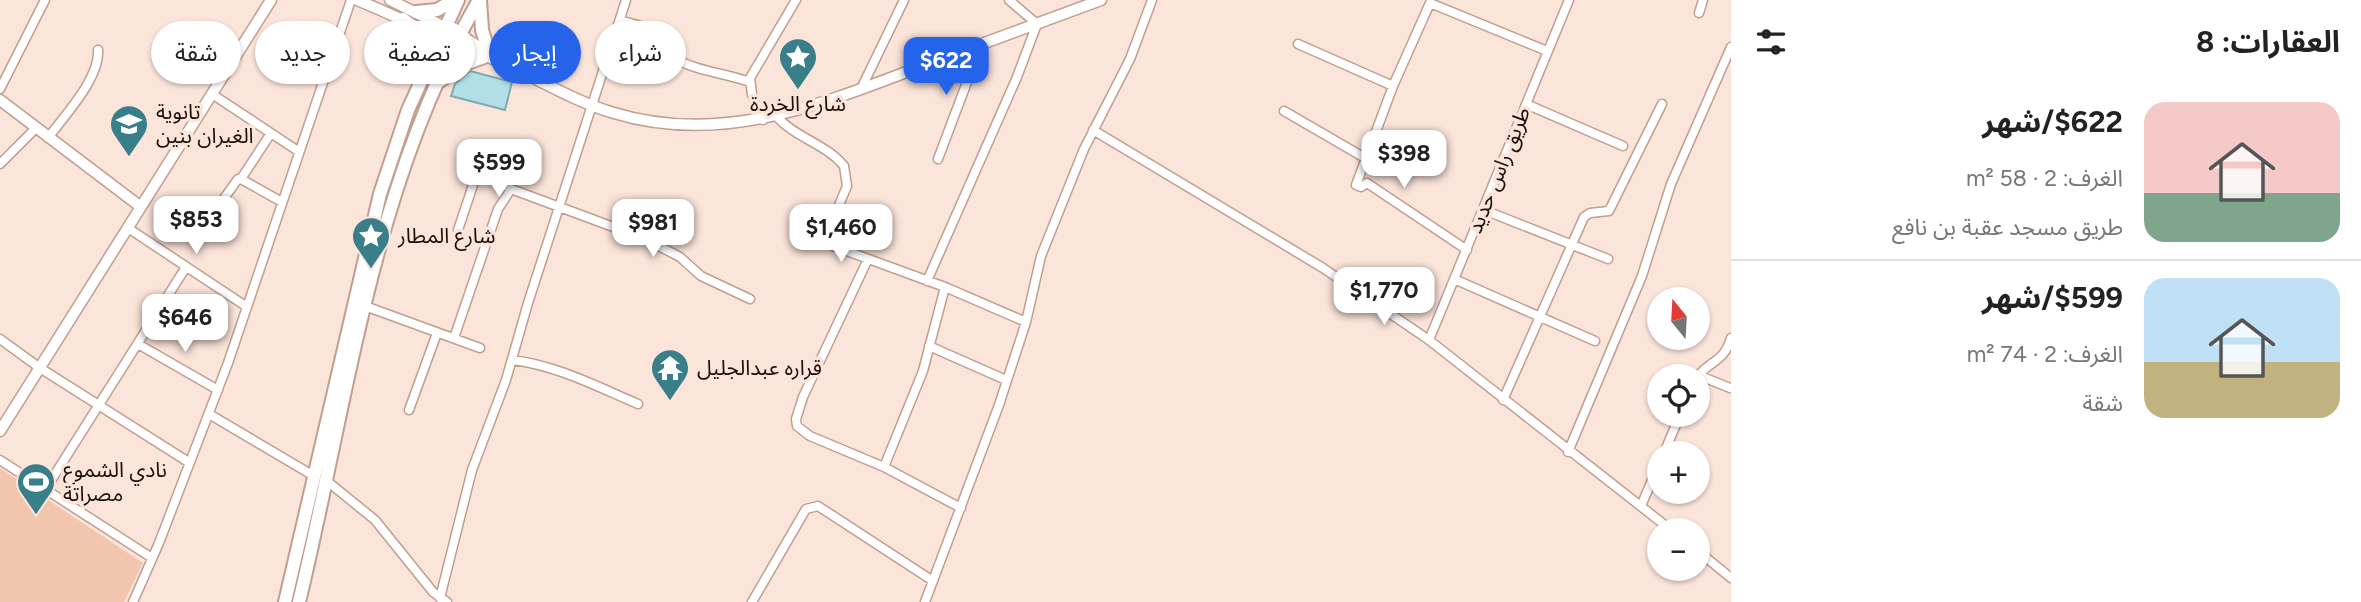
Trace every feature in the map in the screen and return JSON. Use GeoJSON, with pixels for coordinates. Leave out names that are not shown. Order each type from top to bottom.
{"type":"FeatureCollection","features":[{"type":"Feature","properties":{"kind":"main road"},"geometry":{"type":"LineString","coordinates":[[416,12],[437,10],[456,0]]}},
{"type":"Feature","properties":{"kind":"main road"},"geometry":{"type":"LineString","coordinates":[[447,21],[456,0]]}},
{"type":"Feature","properties":{"kind":"main road"},"geometry":{"type":"LineString","coordinates":[[467,21],[479,0]]}},
{"type":"Feature","properties":{"kind":"main road"},"geometry":{"type":"LineString","coordinates":[[479,0],[482,30],[489,54]]}},
{"type":"Feature","properties":{"kind":"main road"},"geometry":{"type":"LineString","coordinates":[[285,602],[377,205],[419,84]]}},
{"type":"Feature","properties":{"kind":"main road"},"geometry":{"type":"LineString","coordinates":[[299,602],[365,306],[396,193],[437,84]]}},
{"type":"Feature","properties":{"kind":"street"},"geometry":{"type":"LineString","coordinates":[[0,89],[45,0]]}},
{"type":"Feature","properties":{"kind":"street"},"geometry":{"type":"LineString","coordinates":[[0,431],[271,0]]}},
{"type":"Feature","properties":{"kind":"street"},"geometry":{"type":"LineString","coordinates":[[133,602],[218,390],[351,0]]}},
{"type":"Feature","properties":{"kind":"street"},"geometry":{"type":"LineString","coordinates":[[357,0],[409,21]]}},
{"type":"Feature","properties":{"kind":"street"},"geometry":{"type":"LineString","coordinates":[[390,0],[428,21]]}},
{"type":"Feature","properties":{"kind":"street"},"geometry":{"type":"LineString","coordinates":[[443,600],[472,470],[512,360],[626,0]]}},
{"type":"Feature","properties":{"kind":"street"},"geometry":{"type":"LineString","coordinates":[[764,120],[752,94],[750,82],[753,69],[796,0]]}},
{"type":"Feature","properties":{"kind":"street"},"geometry":{"type":"LineString","coordinates":[[860,89],[904,0]]}},
{"type":"Feature","properties":{"kind":"street"},"geometry":{"type":"LineString","coordinates":[[1009,0],[1037,24]]}},
{"type":"Feature","properties":{"kind":"street"},"geometry":{"type":"LineString","coordinates":[[546,84],[592,106],[632,118],[689,127],[764,120],[860,89],[1101,0]]}},
{"type":"Feature","properties":{"kind":"street"},"geometry":{"type":"LineString","coordinates":[[925,602],[1026,322],[1041,256],[1093,130],[1130,59],[1152,0]]}},
{"type":"Feature","properties":{"kind":"street","name":"طريق راس حديد"},"geometry":{"type":"LineString","coordinates":[[1429,340],[1569,0]]}},
{"type":"Feature","properties":{"kind":"street"},"geometry":{"type":"LineString","coordinates":[[1699,13],[1703,0]]}},
{"type":"Feature","properties":{"kind":"street"},"geometry":{"type":"LineString","coordinates":[[1466,250],[1367,183],[1358,187],[1356,180],[1393,86],[1431,1],[1547,51]]}},
{"type":"Feature","properties":{"kind":"street"},"geometry":{"type":"LineString","coordinates":[[621,20],[655,33],[667,54],[674,58],[710,73],[750,82]]}},
{"type":"Feature","properties":{"kind":"street"},"geometry":{"type":"LineString","coordinates":[[927,281],[1017,77],[1037,24]]}},
{"type":"Feature","properties":{"kind":"street"},"geometry":{"type":"LineString","coordinates":[[1298,44],[1393,86]]}},
{"type":"Feature","properties":{"kind":"street"},"geometry":{"type":"LineString","coordinates":[[938,159],[982,45]]}},
{"type":"Feature","properties":{"kind":"street"},"geometry":{"type":"LineString","coordinates":[[1568,452],[1642,276],[1671,184],[1731,47]]}},
{"type":"Feature","properties":{"kind":"street"},"geometry":{"type":"LineString","coordinates":[[48,138],[94,73],[99,60],[98,50]]}},
{"type":"Feature","properties":{"kind":"street"},"geometry":{"type":"LineString","coordinates":[[212,94],[298,151]]}},
{"type":"Feature","properties":{"kind":"street"},"geometry":{"type":"LineString","coordinates":[[0,100],[141,207]]}},
{"type":"Feature","properties":{"kind":"street"},"geometry":{"type":"LineString","coordinates":[[1526,104],[1623,146]]}},
{"type":"Feature","properties":{"kind":"street"},"geometry":{"type":"LineString","coordinates":[[1503,400],[1584,216],[1609,211],[1662,104]]}},
{"type":"Feature","properties":{"kind":"street"},"geometry":{"type":"LineString","coordinates":[[1284,111],[1365,158]]}},
{"type":"Feature","properties":{"kind":"street"},"geometry":{"type":"LineString","coordinates":[[777,117],[785,126],[819,146],[844,166],[847,186],[827,234],[827,241],[833,246],[945,287],[1026,322]]}},
{"type":"Feature","properties":{"kind":"street"},"geometry":{"type":"LineString","coordinates":[[0,164],[36,128]]}},
{"type":"Feature","properties":{"kind":"street"},"geometry":{"type":"LineString","coordinates":[[1093,130],[1324,268],[1429,340],[1568,452],[1656,518]]}},
{"type":"Feature","properties":{"kind":"street"},"geometry":{"type":"LineString","coordinates":[[209,219],[271,133]]}},
{"type":"Feature","properties":{"kind":"street"},"geometry":{"type":"LineString","coordinates":[[458,230],[476,177],[485,176],[643,238],[680,257],[701,276],[750,299]]}},
{"type":"Feature","properties":{"kind":"street"},"geometry":{"type":"LineString","coordinates":[[241,178],[282,202]]}},
{"type":"Feature","properties":{"kind":"street"},"geometry":{"type":"LineString","coordinates":[[454,338],[498,209],[511,188]]}},
{"type":"Feature","properties":{"kind":"street"},"geometry":{"type":"LineString","coordinates":[[1483,210],[1608,259]]}},
{"type":"Feature","properties":{"kind":"street"},"geometry":{"type":"LineString","coordinates":[[643,238],[682,215]]}},
{"type":"Feature","properties":{"kind":"street"},"geometry":{"type":"LineString","coordinates":[[128,228],[247,307]]}},
{"type":"Feature","properties":{"kind":"street"},"geometry":{"type":"LineString","coordinates":[[868,259],[803,397],[796,419],[797,426],[810,436],[884,467],[961,508]]}},
{"type":"Feature","properties":{"kind":"street"},"geometry":{"type":"LineString","coordinates":[[45,490],[186,267]]}},
{"type":"Feature","properties":{"kind":"street"},"geometry":{"type":"LineString","coordinates":[[1454,279],[1595,341]]}},
{"type":"Feature","properties":{"kind":"street"},"geometry":{"type":"LineString","coordinates":[[884,467],[923,371],[945,287]]}},
{"type":"Feature","properties":{"kind":"street"},"geometry":{"type":"LineString","coordinates":[[365,306],[480,348]]}},
{"type":"Feature","properties":{"kind":"street"},"geometry":{"type":"LineString","coordinates":[[410,410],[437,332]]}},
{"type":"Feature","properties":{"kind":"street"},"geometry":{"type":"LineString","coordinates":[[1710,364],[1724,355],[1731,338]]}},
{"type":"Feature","properties":{"kind":"street"},"geometry":{"type":"LineString","coordinates":[[0,339],[40,368],[190,463]]}},
{"type":"Feature","properties":{"kind":"street"},"geometry":{"type":"LineString","coordinates":[[138,344],[218,390]]}},
{"type":"Feature","properties":{"kind":"street"},"geometry":{"type":"LineString","coordinates":[[929,346],[1006,380]]}},
{"type":"Feature","properties":{"kind":"street"},"geometry":{"type":"LineString","coordinates":[[512,360],[566,374],[638,404]]}},
{"type":"Feature","properties":{"kind":"street"},"geometry":{"type":"LineString","coordinates":[[1710,380],[1730,388]]}},
{"type":"Feature","properties":{"kind":"street"},"geometry":{"type":"LineString","coordinates":[[209,414],[314,476]]}},
{"type":"Feature","properties":{"kind":"street"},"geometry":{"type":"LineString","coordinates":[[0,460],[152,558]]}},
{"type":"Feature","properties":{"kind":"street"},"geometry":{"type":"LineString","coordinates":[[327,481],[375,520],[443,600]]}},
{"type":"Feature","properties":{"kind":"street"},"geometry":{"type":"LineString","coordinates":[[1641,506],[1647,492]]}},
{"type":"Feature","properties":{"kind":"street"},"geometry":{"type":"LineString","coordinates":[[752,602],[806,509],[811,506],[818,506],[933,581]]}},
{"type":"Feature","properties":{"kind":"street"},"geometry":{"type":"LineString","coordinates":[[1710,561],[1731,578]]}},
{"type":"Feature","properties":{"kind":"shaded area","name":"نادي الشموع مصراتة"},"geometry":{"type":"Polygon","coordinates":[[[0,468],[143,563],[124,602],[0,602],[0,468]]]}},
{"type":"Feature","properties":{"kind":"building"},"geometry":{"type":"Polygon","coordinates":[[[475,72],[489,76],[489,84],[512,84],[505,110],[451,96],[455,84],[475,84],[475,72]]]}},
{"type":"Feature","properties":{"kind":"place","name":"شارع الخردة"},"geometry":{"type":"Point","coordinates":[798,91]}},
{"type":"Feature","properties":{"kind":"place","name":"تانوية الغيران بنين"},"geometry":{"type":"Point","coordinates":[129,158]}},
{"type":"Feature","properties":{"kind":"place","name":"شارع المطار"},"geometry":{"type":"Point","coordinates":[371,270]}},
{"type":"Feature","properties":{"kind":"place","name":"قراره عبدالجليل"},"geometry":{"type":"Point","coordinates":[670,402]}},
{"type":"Feature","properties":{"kind":"place","name":"نادي الشموع مصراتة"},"geometry":{"type":"Point","coordinates":[36,516]}}]}
